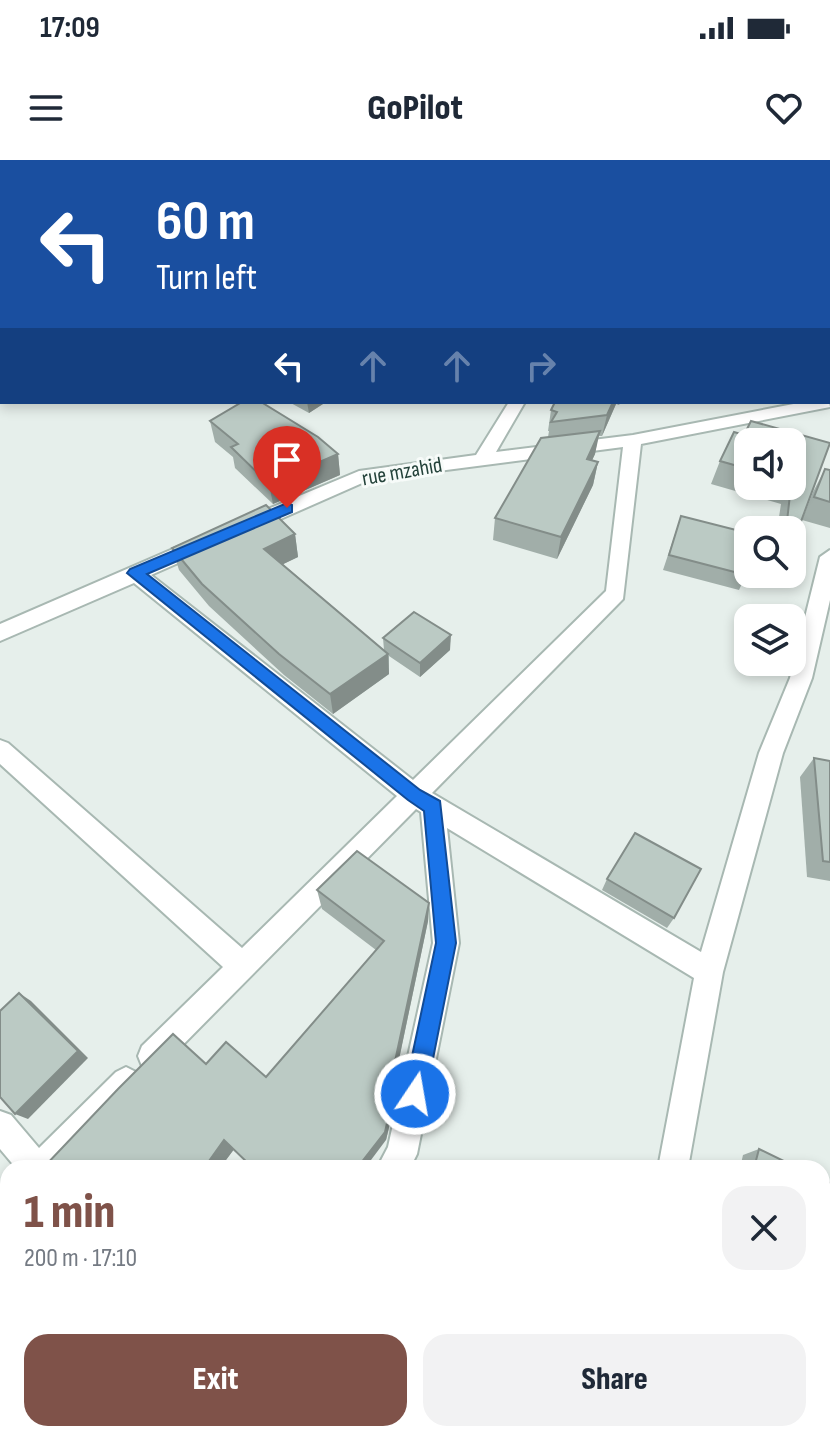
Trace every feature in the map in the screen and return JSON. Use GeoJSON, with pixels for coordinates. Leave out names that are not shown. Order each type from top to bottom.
{"type":"FeatureCollection","features":[{"type":"Feature","properties":{"kind":"street"},"geometry":{"type":"LineString","coordinates":[[482,460],[516,404]]}},
{"type":"Feature","properties":{"kind":"street","name":"rue mzahid"},"geometry":{"type":"LineString","coordinates":[[0,633],[358,471],[482,460],[633,440],[820,404]]}},
{"type":"Feature","properties":{"kind":"street"},"geometry":{"type":"LineString","coordinates":[[46,1160],[242,966],[424,801],[616,594],[633,440]]}},
{"type":"Feature","properties":{"kind":"street"},"geometry":{"type":"LineString","coordinates":[[674,1160],[709,972],[771,753],[801,678],[830,557]]}},
{"type":"Feature","properties":{"kind":"street"},"geometry":{"type":"LineString","coordinates":[[135,573],[424,801],[709,972]]}},
{"type":"Feature","properties":{"kind":"street"},"geometry":{"type":"LineString","coordinates":[[0,750],[242,966]]}},
{"type":"Feature","properties":{"kind":"street"},"geometry":{"type":"LineString","coordinates":[[398,1160],[402,1154],[446,943],[424,801]]}},
{"type":"Feature","properties":{"kind":"street"},"geometry":{"type":"LineString","coordinates":[[0,1126],[31,1160]]}},
{"type":"Feature","properties":{"kind":"building"},"geometry":{"type":"Polygon","coordinates":[[[239,404],[264,404],[318,437],[338,454],[269,484],[231,447],[238,444],[210,421],[239,404]]]}},
{"type":"Feature","properties":{"kind":"building"},"geometry":{"type":"Polygon","coordinates":[[[554,404],[612,404],[607,415],[551,422],[557,412],[551,410],[554,404]]]}},
{"type":"Feature","properties":{"kind":"building"},"geometry":{"type":"Polygon","coordinates":[[[751,421],[776,428],[748,428],[751,421]]]}},
{"type":"Feature","properties":{"kind":"building"},"geometry":{"type":"Polygon","coordinates":[[[600,431],[587,459],[598,462],[561,537],[495,518],[541,438],[600,431]]]}},
{"type":"Feature","properties":{"kind":"building"},"geometry":{"type":"Polygon","coordinates":[[[734,432],[734,465],[720,461],[734,432]]]}},
{"type":"Feature","properties":{"kind":"building"},"geometry":{"type":"Polygon","coordinates":[[[806,436],[830,443],[803,516],[788,516],[789,500],[806,500],[806,436]]]}},
{"type":"Feature","properties":{"kind":"building"},"geometry":{"type":"Polygon","coordinates":[[[825,469],[830,470],[830,502],[814,497],[825,469]]]}},
{"type":"Feature","properties":{"kind":"building"},"geometry":{"type":"Polygon","coordinates":[[[266,505],[295,534],[264,549],[388,654],[330,694],[279,654],[202,584],[172,548],[266,505]]]}},
{"type":"Feature","properties":{"kind":"building"},"geometry":{"type":"Polygon","coordinates":[[[681,516],[734,529],[734,572],[669,555],[681,516]]]}},
{"type":"Feature","properties":{"kind":"building"},"geometry":{"type":"Polygon","coordinates":[[[414,612],[451,635],[420,663],[383,638],[414,612]]]}},
{"type":"Feature","properties":{"kind":"building"},"geometry":{"type":"Polygon","coordinates":[[[814,758],[830,761],[830,862],[823,861],[814,758]]]}},
{"type":"Feature","properties":{"kind":"building"},"geometry":{"type":"Polygon","coordinates":[[[635,833],[701,869],[674,918],[607,879],[635,833]]]}},
{"type":"Feature","properties":{"kind":"building"},"geometry":{"type":"Polygon","coordinates":[[[357,851],[429,903],[394,1066],[397,1078],[385,1132],[363,1160],[245,1160],[224,1140],[210,1160],[51,1160],[173,1034],[206,1064],[226,1042],[266,1077],[384,941],[317,890],[357,851]]]}},
{"type":"Feature","properties":{"kind":"building"},"geometry":{"type":"Polygon","coordinates":[[[19,993],[78,1051],[15,1114],[0,1097],[0,1011],[19,993]]]}},
{"type":"Feature","properties":{"kind":"building"},"geometry":{"type":"Polygon","coordinates":[[[759,1149],[782,1160],[756,1160],[759,1149]]]}},
{"type":"Feature","properties":{"kind":"route"},"geometry":{"type":"LineString","coordinates":[[287,508],[135,573],[414,795],[433,806],[446,943],[415,1094]]}}]}
